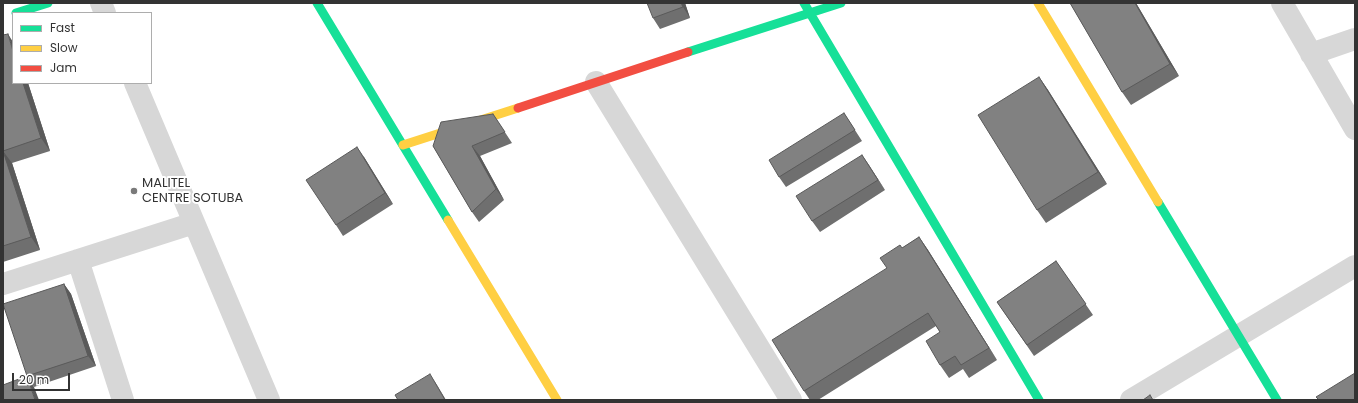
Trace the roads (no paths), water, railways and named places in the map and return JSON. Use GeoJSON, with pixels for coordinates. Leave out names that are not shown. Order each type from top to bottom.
{"type":"FeatureCollection","features":[{"type":"Feature","properties":{"kind":"street"},"geometry":{"type":"LineString","coordinates":[[19,12],[48,3]]}},
{"type":"Feature","properties":{"kind":"street"},"geometry":{"type":"LineString","coordinates":[[317,3],[556,400]]}},
{"type":"Feature","properties":{"kind":"street"},"geometry":{"type":"LineString","coordinates":[[804,3],[1039,400]]}},
{"type":"Feature","properties":{"kind":"street"},"geometry":{"type":"LineString","coordinates":[[403,145],[841,3]]}},
{"type":"Feature","properties":{"kind":"street"},"geometry":{"type":"LineString","coordinates":[[1038,3],[1277,400]]}},
{"type":"Feature","properties":{"kind":"street"},"geometry":{"type":"LineString","coordinates":[[1282,3],[1355,129]]}},
{"type":"Feature","properties":{"kind":"street"},"geometry":{"type":"LineString","coordinates":[[1311,54],[1355,39]]}},
{"type":"Feature","properties":{"kind":"street"},"geometry":{"type":"LineString","coordinates":[[596,82],[791,400]]}},
{"type":"Feature","properties":{"kind":"street"},"geometry":{"type":"LineString","coordinates":[[135,84],[269,400]]}},
{"type":"Feature","properties":{"kind":"street"},"geometry":{"type":"LineString","coordinates":[[3,284],[194,223]]}},
{"type":"Feature","properties":{"kind":"street"},"geometry":{"type":"LineString","coordinates":[[78,260],[123,400]]}},
{"type":"Feature","properties":{"kind":"street"},"geometry":{"type":"LineString","coordinates":[[1131,400],[1355,266]]}},
{"type":"Feature","properties":{"kind":"place","name":"MALITEL CENTRE SOTUBA"},"geometry":{"type":"Point","coordinates":[134,191]}}]}
